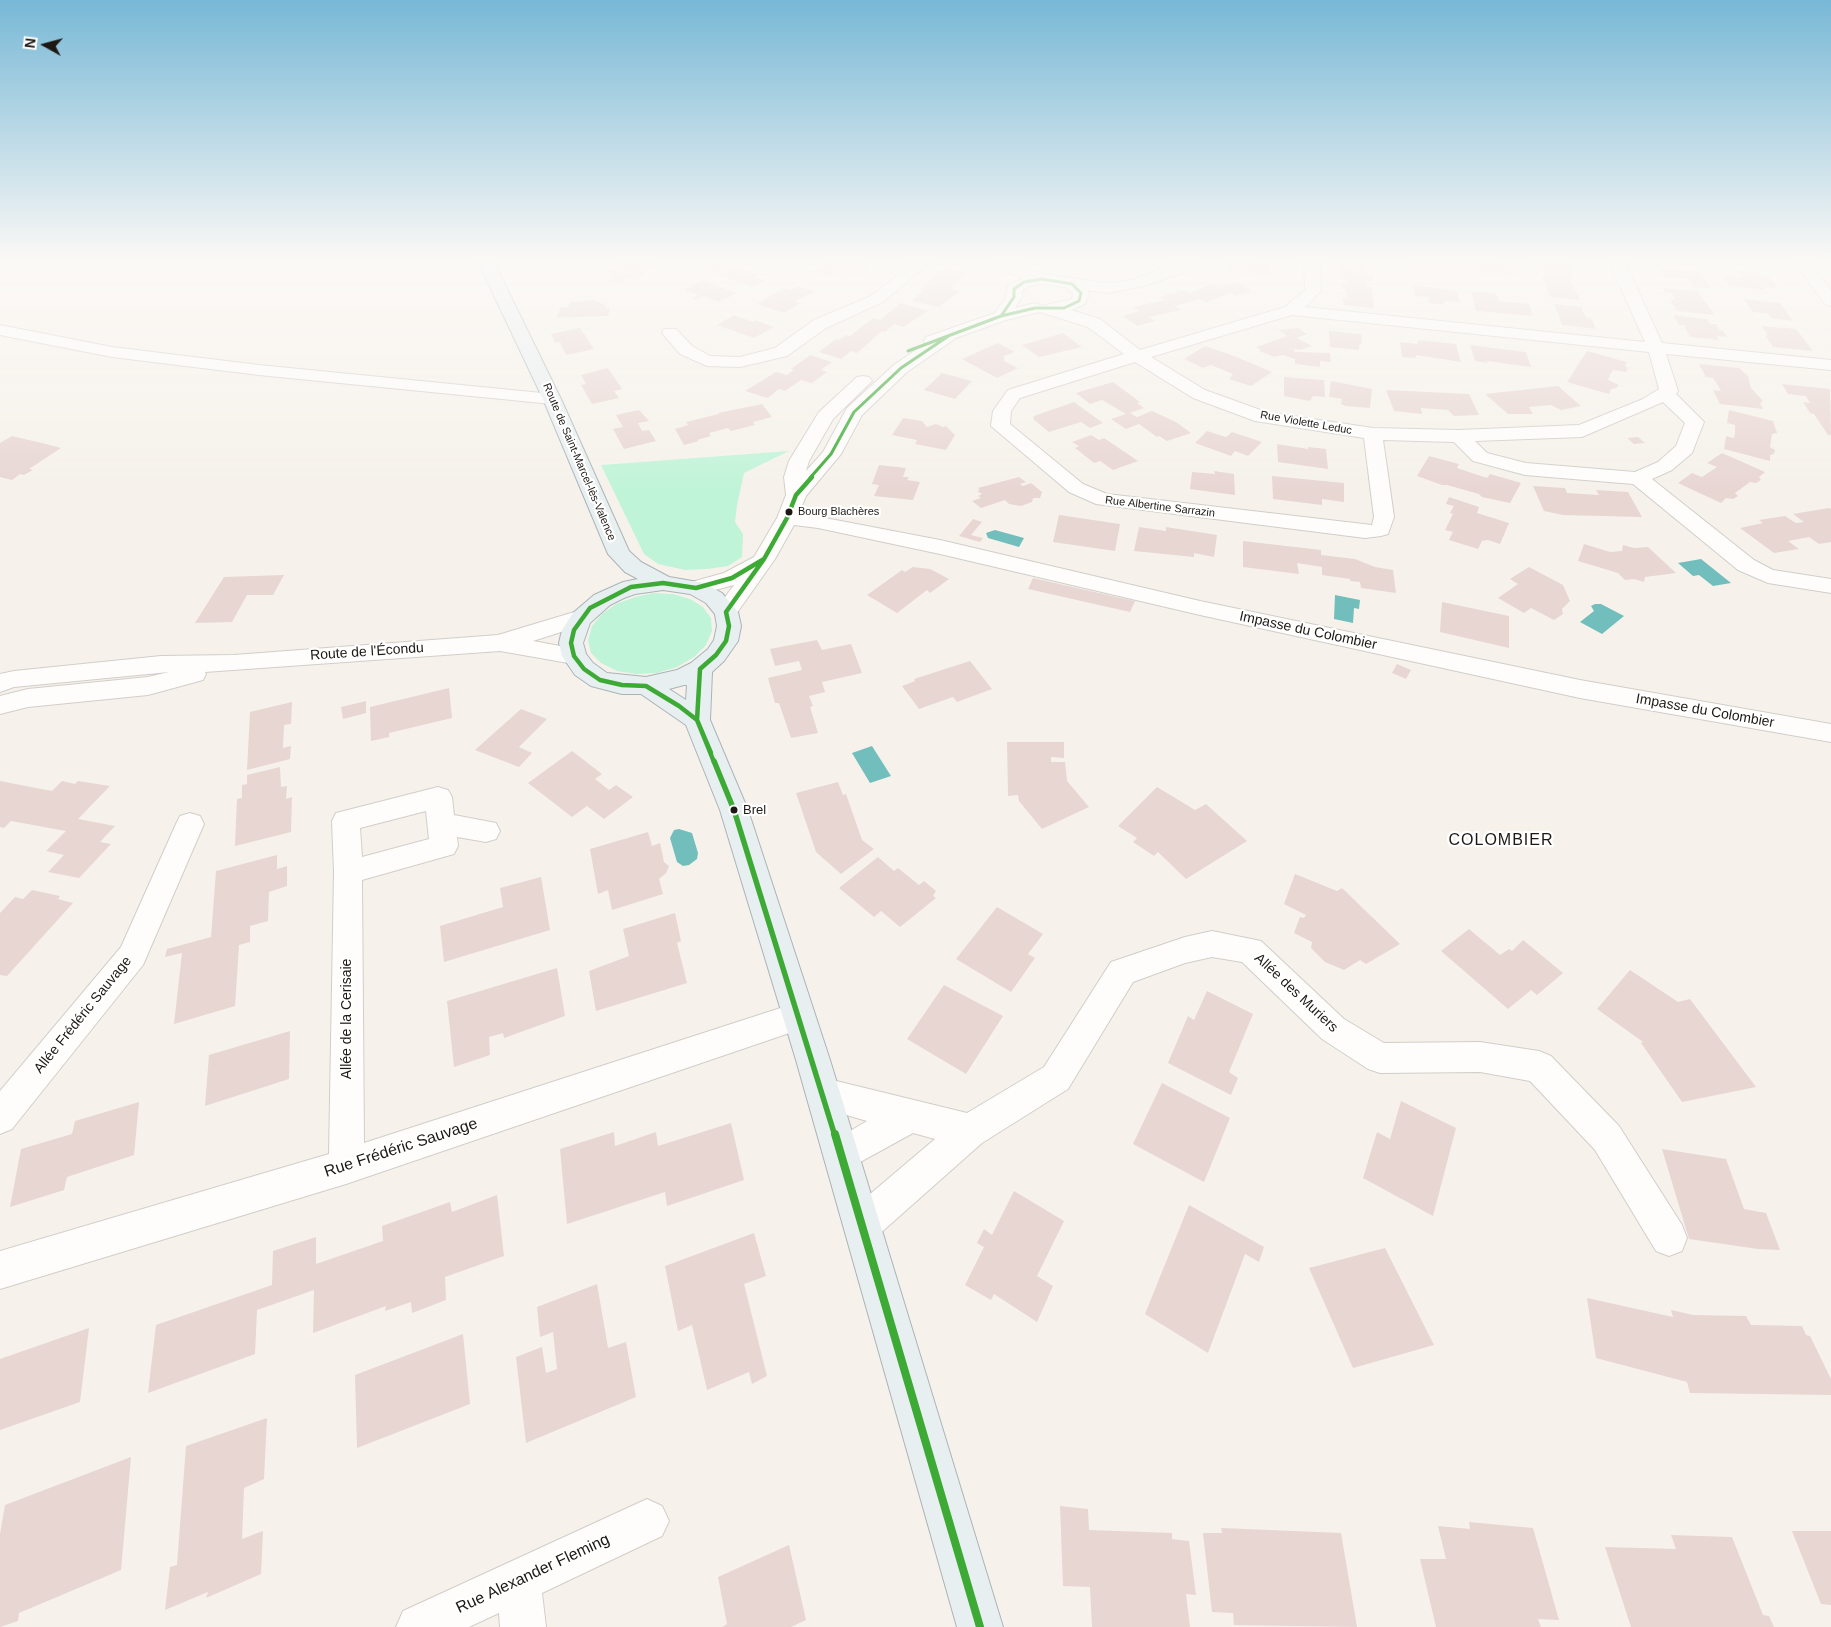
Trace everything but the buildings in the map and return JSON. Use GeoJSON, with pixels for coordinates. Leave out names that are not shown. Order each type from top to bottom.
{"type":"FeatureCollection","features":[{"type":"Feature","properties":{"kind":"main road","name":"Route de Saint-Marcel-lès-Valence"},"geometry":{"type":"LineString","coordinates":[[523,338],[552,399],[619,554],[633,567],[663,583]]}},
{"type":"Feature","properties":{"kind":"main road","name":"Route de Saint-Marcel-lès-Valence"},"geometry":{"type":"LineString","coordinates":[[602,600],[619,554]]}},
{"type":"Feature","properties":{"kind":"main road"},"geometry":{"type":"LineString","coordinates":[[663,583],[696,588],[714,598],[726,612],[729,626],[726,641],[716,656],[700,669],[684,677],[646,686],[622,685],[600,680],[584,670],[574,656],[571,643],[574,630],[582,618],[602,600],[631,587],[663,583]]}},
{"type":"Feature","properties":{"kind":"main road"},"geometry":{"type":"LineString","coordinates":[[700,669],[697,720],[734,810],[824,1094],[980,1627]]}},
{"type":"Feature","properties":{"kind":"main road"},"geometry":{"type":"LineString","coordinates":[[646,686],[697,720]]}},
{"type":"Feature","properties":{"kind":"street"},"geometry":{"type":"LineString","coordinates":[[40,338],[112,352],[259,370],[552,399]]}},
{"type":"Feature","properties":{"kind":"street"},"geometry":{"type":"LineString","coordinates":[[675,338],[686,350],[707,361],[740,362],[781,352],[801,338]]}},
{"type":"Feature","properties":{"kind":"street"},"geometry":{"type":"LineString","coordinates":[[796,495],[794,477],[799,461],[826,416],[846,395],[884,363],[916,347],[942,338]]}},
{"type":"Feature","properties":{"kind":"street"},"geometry":{"type":"LineString","coordinates":[[726,612],[764,559],[787,518],[796,495],[831,454],[854,412],[901,368],[946,338]]}},
{"type":"Feature","properties":{"kind":"street","name":"Rue Violette Leduc"},"geometry":{"type":"LineString","coordinates":[[1113,338],[1137,356],[1199,394],[1262,417],[1373,434],[1459,436],[1582,431],[1649,403],[1665,394]]}},
{"type":"Feature","properties":{"kind":"street"},"geometry":{"type":"LineString","coordinates":[[1137,356],[1198,338]]}},
{"type":"Feature","properties":{"kind":"street"},"geometry":{"type":"LineString","coordinates":[[1559,338],[1831,365]]}},
{"type":"Feature","properties":{"kind":"street"},"geometry":{"type":"LineString","coordinates":[[1459,436],[1480,457],[1525,469],[1638,478],[1665,466],[1685,449],[1695,422],[1665,394],[1669,391],[1651,338]]}},
{"type":"Feature","properties":{"kind":"street","name":"Rue Albertine Sarrazin"},"geometry":{"type":"LineString","coordinates":[[1137,356],[1014,394],[1002,411],[1000,426],[1076,488],[1103,500],[1365,532],[1381,530],[1384,517],[1373,434]]}},
{"type":"Feature","properties":{"kind":"street"},"geometry":{"type":"LineString","coordinates":[[1638,478],[1746,565],[1768,576],[1831,586]]}},
{"type":"Feature","properties":{"kind":"street","name":"Impasse du Colombier"},"geometry":{"type":"LineString","coordinates":[[787,518],[818,522],[940,547],[1200,608],[1580,689],[1831,733]]}},
{"type":"Feature","properties":{"kind":"street"},"geometry":{"type":"LineString","coordinates":[[696,588],[732,578],[764,559]]}},
{"type":"Feature","properties":{"kind":"street","name":"Route de l'Écondu"},"geometry":{"type":"LineString","coordinates":[[0,683],[14,679],[160,664],[234,663],[500,643],[582,618]]}},
{"type":"Feature","properties":{"kind":"street","name":"Route de l'Écondu"},"geometry":{"type":"LineString","coordinates":[[500,643],[574,656]]}},
{"type":"Feature","properties":{"kind":"street","name":"Route de l'Écondu"},"geometry":{"type":"LineString","coordinates":[[0,705],[28,698],[148,686],[234,663]]}},
{"type":"Feature","properties":{"kind":"street","name":"Allée de la Cerisaie"},"geometry":{"type":"LineString","coordinates":[[346,1166],[348,872],[346,822],[438,797],[444,846],[348,872]]}},
{"type":"Feature","properties":{"kind":"street","name":"Allée Frédéric Sauvage"},"geometry":{"type":"LineString","coordinates":[[0,1117],[132,956],[190,824]]}},
{"type":"Feature","properties":{"kind":"street"},"geometry":{"type":"LineString","coordinates":[[441,824],[486,831]]}},
{"type":"Feature","properties":{"kind":"street","name":"Allée des Muriers"},"geometry":{"type":"LineString","coordinates":[[863,1224],[970,1131],[1056,1078],[1122,972],[1185,950],[1212,944],[1250,950],[1333,1029],[1380,1058],[1480,1056],[1539,1067],[1607,1138],[1670,1238]]}},
{"type":"Feature","properties":{"kind":"street","name":"Rue Frédéric Sauvage"},"geometry":{"type":"LineString","coordinates":[[0,1270],[346,1166],[799,1016]]}},
{"type":"Feature","properties":{"kind":"street"},"geometry":{"type":"LineString","coordinates":[[824,1094],[970,1131]]}},
{"type":"Feature","properties":{"kind":"street"},"geometry":{"type":"LineString","coordinates":[[842,1155],[910,1116]]}},
{"type":"Feature","properties":{"kind":"street","name":"Rue Alexander Fleming"},"geometry":{"type":"LineString","coordinates":[[419,1627],[518,1583],[647,1521]]}},
{"type":"Feature","properties":{"kind":"street"},"geometry":{"type":"LineString","coordinates":[[518,1583],[523,1627]]}},
{"type":"Feature","properties":{"kind":"green space"},"geometry":{"type":"Polygon","coordinates":[[[789,451],[744,473],[735,522],[743,534],[742,557],[728,566],[707,569],[685,570],[658,564],[644,554],[601,465],[789,451]]]}},
{"type":"Feature","properties":{"kind":"green space"},"geometry":{"type":"Polygon","coordinates":[[[654,593],[673,594],[690,599],[703,607],[711,618],[712,631],[706,645],[694,657],[677,667],[657,673],[636,674],[617,671],[601,663],[591,653],[588,640],[592,626],[602,614],[616,604],[654,593]]]}},
{"type":"Feature","properties":{"kind":"water"},"geometry":{"type":"Polygon","coordinates":[[[995,530],[1024,538],[1019,547],[988,538],[986,533],[995,530]]]}},
{"type":"Feature","properties":{"kind":"water"},"geometry":{"type":"Polygon","coordinates":[[[1701,559],[1731,583],[1713,586],[1699,575],[1693,576],[1678,563],[1701,559]]]}},
{"type":"Feature","properties":{"kind":"water"},"geometry":{"type":"Polygon","coordinates":[[[1335,595],[1360,600],[1359,609],[1354,608],[1353,623],[1334,619],[1335,595]]]}},
{"type":"Feature","properties":{"kind":"water"},"geometry":{"type":"Polygon","coordinates":[[[1601,604],[1624,616],[1602,634],[1580,622],[1594,611],[1591,606],[1601,604]]]}},
{"type":"Feature","properties":{"kind":"water"},"geometry":{"type":"Polygon","coordinates":[[[872,746],[891,776],[870,783],[852,753],[872,746]]]}},
{"type":"Feature","properties":{"kind":"water"},"geometry":{"type":"Polygon","coordinates":[[[679,829],[692,833],[698,853],[697,859],[689,865],[683,866],[677,862],[670,838],[674,830],[679,829]]]}},
{"type":"Feature","properties":{"kind":"transit line"},"geometry":{"type":"LineString","coordinates":[[908,351],[943,338]]}},
{"type":"Feature","properties":{"kind":"transit line"},"geometry":{"type":"LineString","coordinates":[[946,338],[901,368],[854,412],[831,454],[796,495],[787,518],[764,559],[726,612],[729,626],[726,641],[716,655],[700,669],[697,720],[734,810],[813,1060],[980,1627]]}},
{"type":"Feature","properties":{"kind":"transit line"},"geometry":{"type":"LineString","coordinates":[[711,753],[697,720],[679,706],[646,686],[622,685],[600,680],[584,669],[574,656],[571,643],[574,630],[590,608],[631,587],[663,583],[696,588],[732,578],[764,559]]}},
{"type":"Feature","properties":{"kind":"place","name":"Bourg Blachères"},"geometry":{"type":"Point","coordinates":[789,512]}},
{"type":"Feature","properties":{"kind":"place","name":"Brel"},"geometry":{"type":"Point","coordinates":[734,810]}},
{"type":"Feature","properties":{"kind":"district","name":"COLOMBIER"},"geometry":{"type":"Point","coordinates":[1501,841]}}]}
